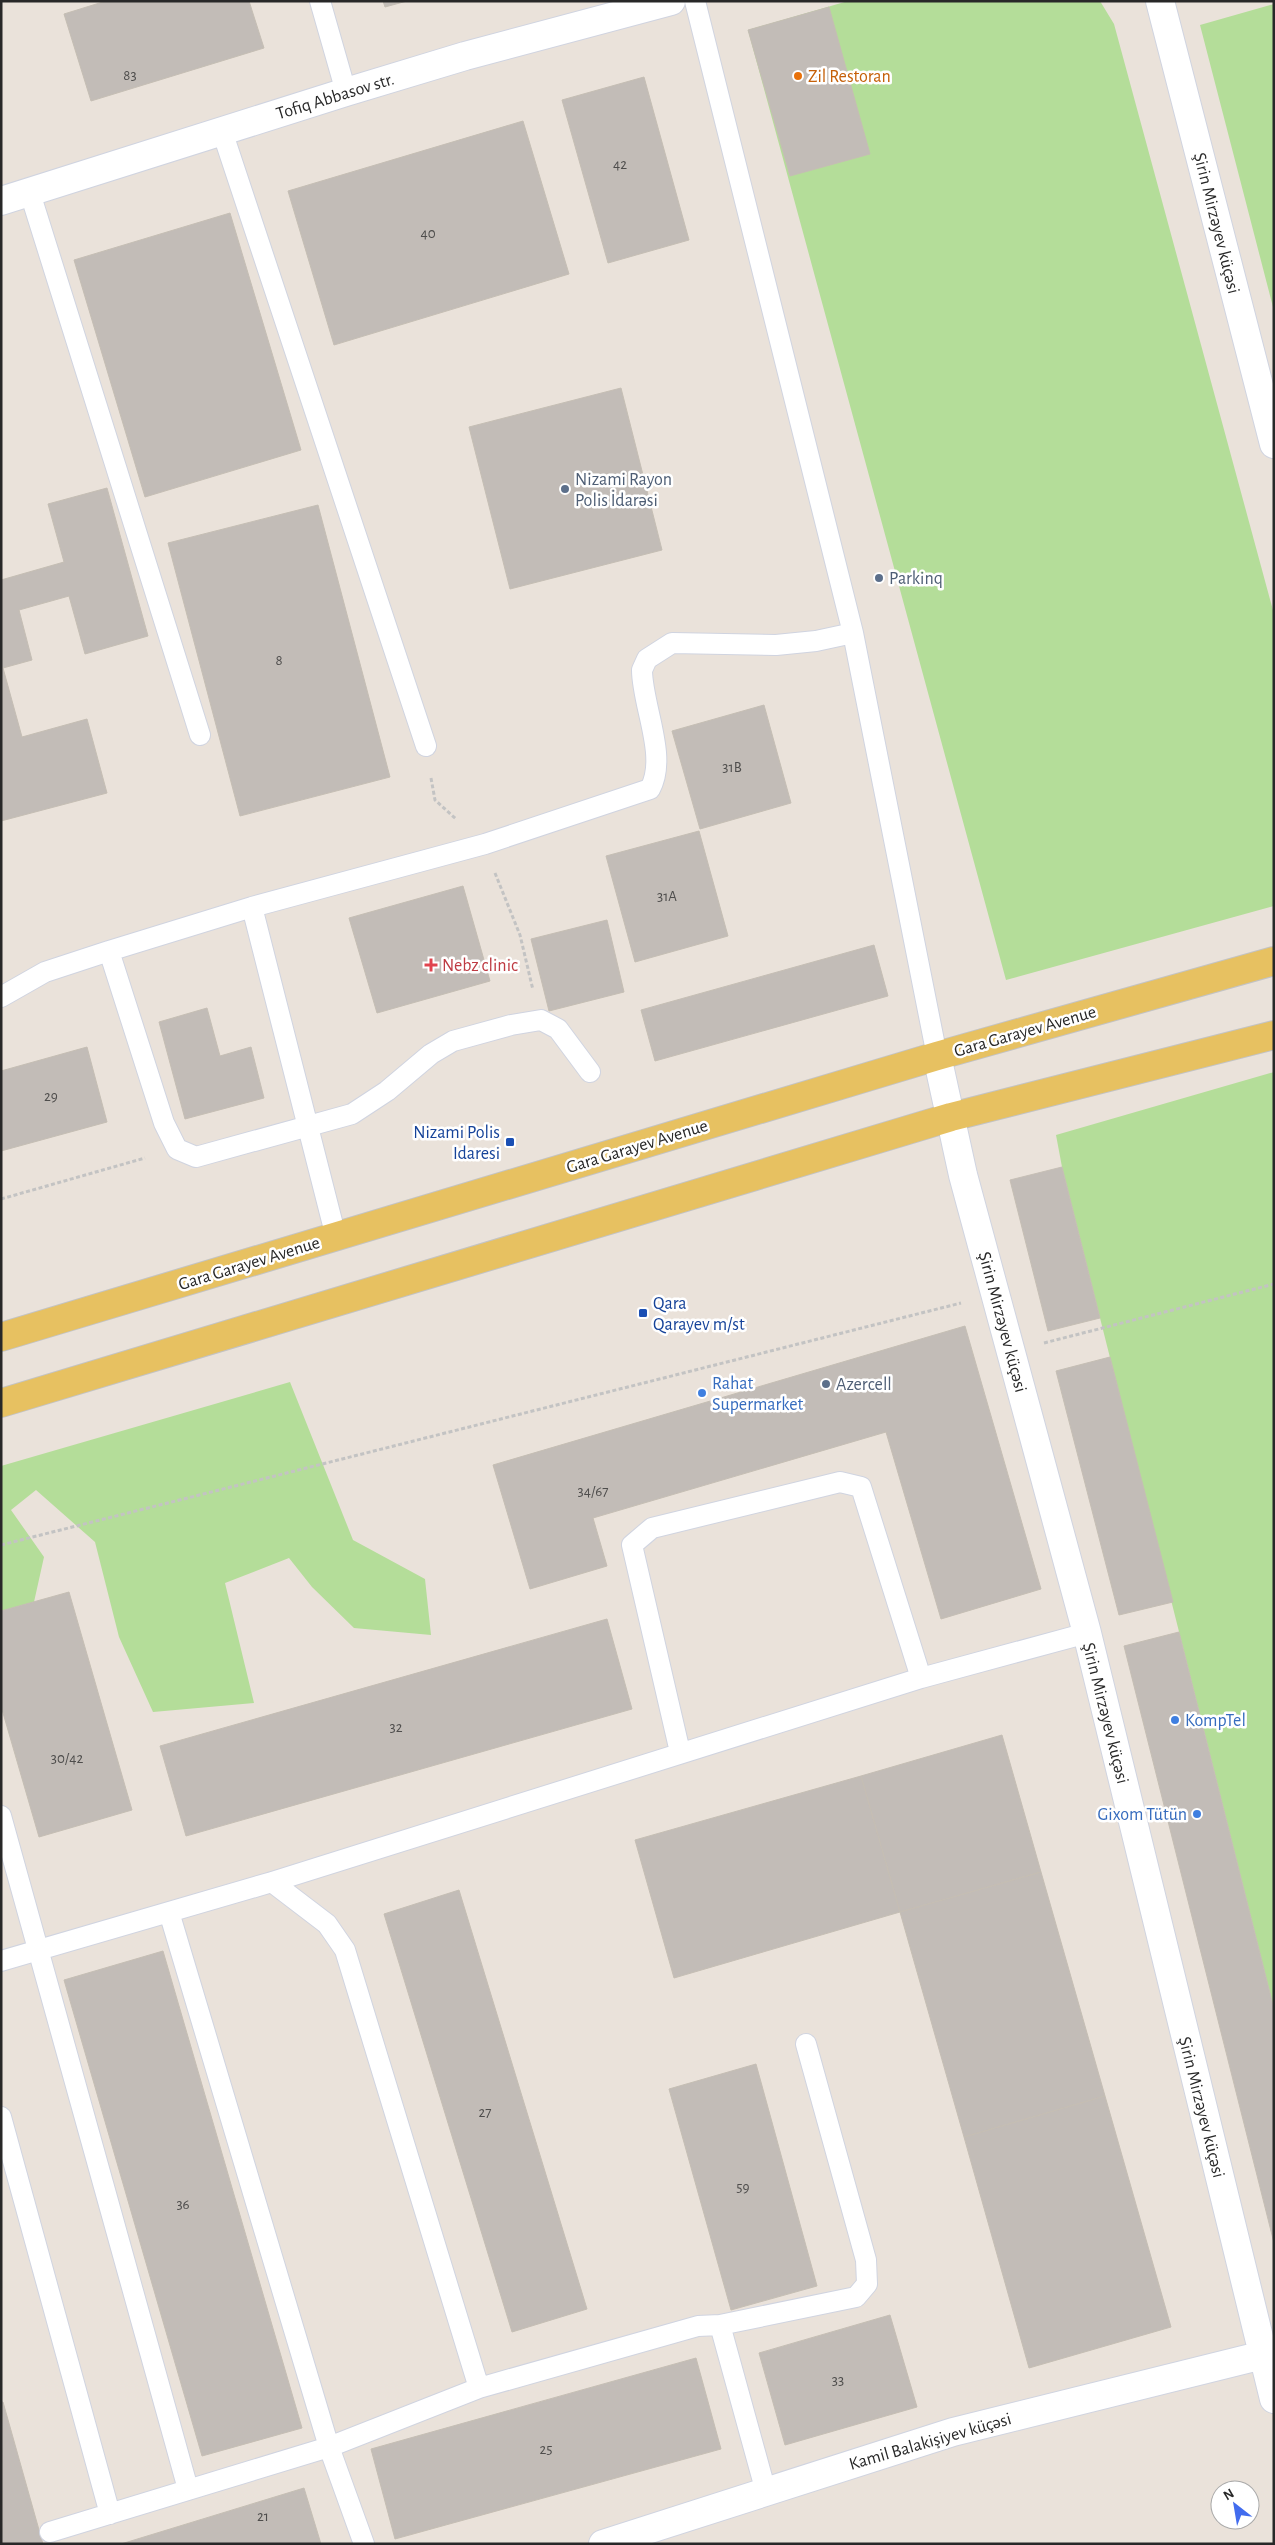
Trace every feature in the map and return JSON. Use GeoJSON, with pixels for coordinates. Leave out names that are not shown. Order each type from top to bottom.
{"type":"FeatureCollection","features":[{"type":"Feature","properties":{"kind":"main road","name":"Gara Garayev Avenue"},"geometry":{"type":"LineString","coordinates":[[1,1337],[937,1056],[1274,961]]}},
{"type":"Feature","properties":{"kind":"main road"},"geometry":{"type":"LineString","coordinates":[[1,1403],[951,1117],[1274,1035]]}},
{"type":"Feature","properties":{"kind":"street","name":"Tofiq Abbasov str."},"geometry":{"type":"LineString","coordinates":[[1,201],[466,56],[671,1]]}},
{"type":"Feature","properties":{"kind":"street","name":"Şirin Mirzəyev küçəsi"},"geometry":{"type":"LineString","coordinates":[[1160,1],[1274,444]]}},
{"type":"Feature","properties":{"kind":"street","name":"Şirin Mirzəyev küçəsi"},"geometry":{"type":"LineString","coordinates":[[937,1056],[963,1175],[1087,1633],[1274,2399]]}},
{"type":"Feature","properties":{"kind":"street","name":"Kamil Balakişiyev küçəsi"},"geometry":{"type":"LineString","coordinates":[[603,2544],[953,2432],[1263,2355]]}},
{"type":"Feature","properties":{"kind":"lane"},"geometry":{"type":"LineString","coordinates":[[320,1],[346,92]]}},
{"type":"Feature","properties":{"kind":"lane"},"geometry":{"type":"LineString","coordinates":[[695,1],[853,633],[937,1056]]}},
{"type":"Feature","properties":{"kind":"lane"},"geometry":{"type":"LineString","coordinates":[[222,131],[426,746]]}},
{"type":"Feature","properties":{"kind":"lane"},"geometry":{"type":"LineString","coordinates":[[30,193],[200,735]]}},
{"type":"Feature","properties":{"kind":"lane"},"geometry":{"type":"LineString","coordinates":[[1,997],[45,972],[108,951],[252,907],[485,844],[650,789],[656,779],[657,760],[642,670],[647,660],[672,643],[776,645],[816,641],[853,633]]}},
{"type":"Feature","properties":{"kind":"lane"},"geometry":{"type":"LineString","coordinates":[[252,907],[336,1237]]}},
{"type":"Feature","properties":{"kind":"lane"},"geometry":{"type":"LineString","coordinates":[[108,951],[164,1123],[177,1149],[196,1156],[308,1128],[352,1114],[386,1091],[431,1054],[453,1041],[531,1022],[541,1020],[558,1029],[590,1072]]}},
{"type":"Feature","properties":{"kind":"lane"},"geometry":{"type":"LineString","coordinates":[[680,1752],[632,1545],[652,1528],[840,1482],[861,1487],[921,1678]]}},
{"type":"Feature","properties":{"kind":"lane"},"geometry":{"type":"LineString","coordinates":[[1,1961],[272,1882],[680,1752],[921,1678],[1087,1633]]}},
{"type":"Feature","properties":{"kind":"lane"},"geometry":{"type":"LineString","coordinates":[[1,1816],[188,2489]]}},
{"type":"Feature","properties":{"kind":"lane"},"geometry":{"type":"LineString","coordinates":[[272,1882],[327,1924],[345,1950],[479,2388]]}},
{"type":"Feature","properties":{"kind":"lane"},"geometry":{"type":"LineString","coordinates":[[169,1912],[329,2446],[364,2544]]}},
{"type":"Feature","properties":{"kind":"lane"},"geometry":{"type":"LineString","coordinates":[[50,2532],[329,2446],[479,2388],[698,2326],[720,2324],[856,2297],[867,2284],[866,2260],[806,2044]]}},
{"type":"Feature","properties":{"kind":"lane"},"geometry":{"type":"LineString","coordinates":[[1,2117],[110,2514]]}},
{"type":"Feature","properties":{"kind":"lane"},"geometry":{"type":"LineString","coordinates":[[720,2324],[766,2492]]}},
{"type":"Feature","properties":{"kind":"path"},"geometry":{"type":"LineString","coordinates":[[1,1199],[177,1149]]}},
{"type":"Feature","properties":{"kind":"path"},"geometry":{"type":"LineString","coordinates":[[1043,1344],[1274,1284]]}},
{"type":"Feature","properties":{"kind":"path"},"geometry":{"type":"LineString","coordinates":[[1,1545],[995,1294]]}},
{"type":"Feature","properties":{"kind":"green space"},"geometry":{"type":"Polygon","coordinates":[[[848,1],[1100,1],[1114,24],[1274,614],[1274,906],[1006,980],[748,30],[848,1]]]}},
{"type":"Feature","properties":{"kind":"green space"},"geometry":{"type":"Polygon","coordinates":[[[1274,4],[1274,311],[1200,25],[1274,4]]]}},
{"type":"Feature","properties":{"kind":"green space"},"geometry":{"type":"Polygon","coordinates":[[[1274,1072],[1274,2009],[1062,1167],[1056,1135],[1274,1072]]]}},
{"type":"Feature","properties":{"kind":"green space"},"geometry":{"type":"Polygon","coordinates":[[[290,1382],[353,1540],[425,1579],[431,1635],[354,1628],[312,1587],[289,1558],[225,1583],[254,1703],[153,1712],[119,1637],[95,1542],[36,1490],[11,1510],[44,1557],[34,1602],[1,1611],[1,1466],[290,1382]]]}},
{"type":"Feature","properties":{"kind":"building"},"geometry":{"type":"Polygon","coordinates":[[[106,1],[249,1],[264,48],[91,101],[64,14],[106,1]]]}},
{"type":"Feature","properties":{"kind":"building"},"geometry":{"type":"Polygon","coordinates":[[[383,1],[407,1],[385,7],[383,1]]]}},
{"type":"Feature","properties":{"kind":"building"},"geometry":{"type":"Polygon","coordinates":[[[829,7],[870,154],[790,176],[748,30],[829,7]]]}},
{"type":"Feature","properties":{"kind":"building"},"geometry":{"type":"Polygon","coordinates":[[[644,77],[689,240],[608,263],[562,100],[644,77]]]}},
{"type":"Feature","properties":{"kind":"building"},"geometry":{"type":"Polygon","coordinates":[[[523,121],[569,274],[334,345],[288,191],[523,121]]]}},
{"type":"Feature","properties":{"kind":"building"},"geometry":{"type":"Polygon","coordinates":[[[230,213],[301,450],[145,497],[74,260],[230,213]]]}},
{"type":"Feature","properties":{"kind":"building","name":"Nizami Rayon Polis İdarəsi"},"geometry":{"type":"Polygon","coordinates":[[[621,388],[662,550],[510,589],[469,427],[621,388]]]}},
{"type":"Feature","properties":{"kind":"building"},"geometry":{"type":"Polygon","coordinates":[[[107,488],[148,636],[85,654],[69,596],[19,610],[32,660],[3,668],[22,737],[87,719],[107,793],[1,821],[1,580],[64,562],[48,504],[107,488]]]}},
{"type":"Feature","properties":{"kind":"building"},"geometry":{"type":"Polygon","coordinates":[[[318,505],[390,777],[240,816],[168,543],[318,505]]]}},
{"type":"Feature","properties":{"kind":"building"},"geometry":{"type":"Polygon","coordinates":[[[764,705],[791,803],[700,829],[672,731],[764,705]]]}},
{"type":"Feature","properties":{"kind":"building"},"geometry":{"type":"Polygon","coordinates":[[[699,831],[728,936],[635,962],[606,856],[699,831]]]}},
{"type":"Feature","properties":{"kind":"building"},"geometry":{"type":"Polygon","coordinates":[[[463,886],[490,981],[377,1013],[349,918],[463,886]]]}},
{"type":"Feature","properties":{"kind":"building"},"geometry":{"type":"Polygon","coordinates":[[[607,920],[624,992],[549,1011],[531,939],[607,920]]]}},
{"type":"Feature","properties":{"kind":"building"},"geometry":{"type":"Polygon","coordinates":[[[874,945],[888,996],[655,1061],[641,1010],[874,945]]]}},
{"type":"Feature","properties":{"kind":"building"},"geometry":{"type":"Polygon","coordinates":[[[207,1008],[220,1056],[251,1047],[264,1098],[185,1119],[159,1022],[207,1008]]]}},
{"type":"Feature","properties":{"kind":"building"},"geometry":{"type":"Polygon","coordinates":[[[87,1047],[107,1122],[1,1151],[1,1071],[87,1047]]]}},
{"type":"Feature","properties":{"kind":"building"},"geometry":{"type":"Polygon","coordinates":[[[1062,1167],[1100,1318],[1048,1331],[1010,1180],[1062,1167]]]}},
{"type":"Feature","properties":{"kind":"building"},"geometry":{"type":"Polygon","coordinates":[[[965,1326],[1041,1589],[941,1619],[886,1432],[593,1518],[607,1566],[530,1589],[493,1465],[965,1326]]]}},
{"type":"Feature","properties":{"kind":"building"},"geometry":{"type":"Polygon","coordinates":[[[1110,1357],[1173,1602],[1119,1615],[1056,1371],[1110,1357]]]}},
{"type":"Feature","properties":{"kind":"building"},"geometry":{"type":"Polygon","coordinates":[[[69,1592],[132,1810],[39,1837],[1,1706],[1,1611],[69,1592]]]}},
{"type":"Feature","properties":{"kind":"building"},"geometry":{"type":"Polygon","coordinates":[[[607,1619],[632,1709],[186,1836],[160,1746],[607,1619]]]}},
{"type":"Feature","properties":{"kind":"building"},"geometry":{"type":"Polygon","coordinates":[[[1179,1632],[1274,2009],[1274,2243],[1124,1646],[1179,1632]]]}},
{"type":"Feature","properties":{"kind":"building"},"geometry":{"type":"Polygon","coordinates":[[[1002,1735],[1041,1872],[900,1912],[861,1776],[1002,1735]]]}},
{"type":"Feature","properties":{"kind":"building"},"geometry":{"type":"Polygon","coordinates":[[[861,1776],[900,1912],[674,1978],[635,1840],[861,1776]]]}},
{"type":"Feature","properties":{"kind":"building"},"geometry":{"type":"Polygon","coordinates":[[[1041,1872],[1105,2096],[964,2137],[900,1912],[1041,1872]]]}},
{"type":"Feature","properties":{"kind":"building"},"geometry":{"type":"Polygon","coordinates":[[[459,1890],[587,2309],[512,2332],[384,1914],[459,1890]]]}},
{"type":"Feature","properties":{"kind":"building"},"geometry":{"type":"Polygon","coordinates":[[[163,1951],[302,2428],[202,2456],[64,1980],[163,1951]]]}},
{"type":"Feature","properties":{"kind":"building"},"geometry":{"type":"Polygon","coordinates":[[[756,2064],[817,2286],[731,2310],[669,2089],[756,2064]]]}},
{"type":"Feature","properties":{"kind":"building"},"geometry":{"type":"Polygon","coordinates":[[[1105,2096],[1171,2327],[1029,2368],[964,2137],[1105,2096]]]}},
{"type":"Feature","properties":{"kind":"building"},"geometry":{"type":"Polygon","coordinates":[[[890,2315],[917,2407],[785,2445],[759,2353],[890,2315]]]}},
{"type":"Feature","properties":{"kind":"building"},"geometry":{"type":"Polygon","coordinates":[[[696,2358],[721,2449],[395,2539],[371,2449],[696,2358]]]}},
{"type":"Feature","properties":{"kind":"building"},"geometry":{"type":"Polygon","coordinates":[[[1,2402],[3,2402],[43,2544],[1,2544],[1,2402]]]}},
{"type":"Feature","properties":{"kind":"building"},"geometry":{"type":"Polygon","coordinates":[[[304,2488],[321,2544],[121,2544],[304,2488]]]}},
{"type":"Feature","properties":{"kind":"place","name":"Zil Restoran"},"geometry":{"type":"Point","coordinates":[798,76]}},
{"type":"Feature","properties":{"kind":"place","name":"Nizami Rayon Polis İdarəsi"},"geometry":{"type":"Point","coordinates":[565,489]}},
{"type":"Feature","properties":{"kind":"place","name":"Parkinq"},"geometry":{"type":"Point","coordinates":[879,578]}},
{"type":"Feature","properties":{"kind":"place","name":"Nebz clinic"},"geometry":{"type":"Point","coordinates":[431,965]}},
{"type":"Feature","properties":{"kind":"place","name":"Nizami Polis Idaresi"},"geometry":{"type":"Point","coordinates":[510,1142]}},
{"type":"Feature","properties":{"kind":"place","name":"Qara Qarayev m/st"},"geometry":{"type":"Point","coordinates":[643,1313]}},
{"type":"Feature","properties":{"kind":"place","name":"Azercell"},"geometry":{"type":"Point","coordinates":[826,1384]}},
{"type":"Feature","properties":{"kind":"place","name":"Rahat Supermarket"},"geometry":{"type":"Point","coordinates":[702,1393]}},
{"type":"Feature","properties":{"kind":"place","name":"KompTel"},"geometry":{"type":"Point","coordinates":[1175,1720]}},
{"type":"Feature","properties":{"kind":"place","name":"Gixom Tütün"},"geometry":{"type":"Point","coordinates":[1197,1814]}}]}
